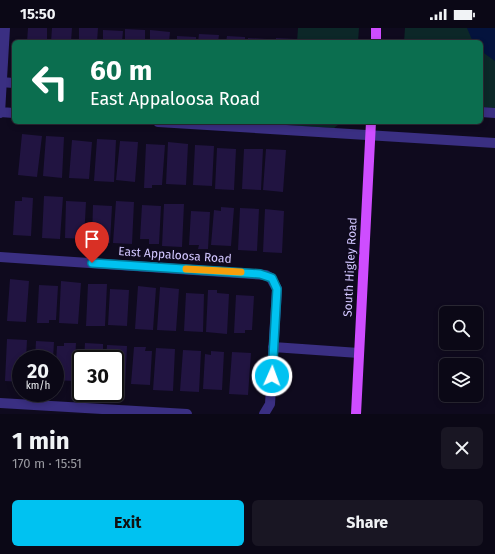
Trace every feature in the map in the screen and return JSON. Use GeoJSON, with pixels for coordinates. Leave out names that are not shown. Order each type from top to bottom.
{"type":"FeatureCollection","features":[{"type":"Feature","properties":{"kind":"main road"},"geometry":{"type":"LineString","coordinates":[[376,28],[376,40]]}},
{"type":"Feature","properties":{"kind":"main road","name":"South Higley Road"},"geometry":{"type":"LineString","coordinates":[[356,414],[371,124]]}},
{"type":"Feature","properties":{"kind":"street"},"geometry":{"type":"LineString","coordinates":[[5,28],[0,112],[12,113]]}},
{"type":"Feature","properties":{"kind":"street"},"geometry":{"type":"LineString","coordinates":[[1,82],[12,83]]}},
{"type":"Feature","properties":{"kind":"street"},"geometry":{"type":"LineString","coordinates":[[483,112],[495,113]]}},
{"type":"Feature","properties":{"kind":"street"},"geometry":{"type":"LineString","coordinates":[[191,124],[495,143]]}},
{"type":"Feature","properties":{"kind":"street","name":"East Appaloosa Road"},"geometry":{"type":"LineString","coordinates":[[0,257],[266,275],[274,282],[277,289],[273,347]]}},
{"type":"Feature","properties":{"kind":"street"},"geometry":{"type":"LineString","coordinates":[[264,414],[270,404],[273,347],[359,353]]}},
{"type":"Feature","properties":{"kind":"street"},"geometry":{"type":"LineString","coordinates":[[0,402],[187,414]]}},
{"type":"Feature","properties":{"kind":"green space"},"geometry":{"type":"Polygon","coordinates":[[[298,28],[359,28],[358,40],[297,40],[298,28]]]}},
{"type":"Feature","properties":{"kind":"green space"},"geometry":{"type":"Polygon","coordinates":[[[405,28],[495,28],[495,108],[483,107],[483,40],[404,40],[405,28]]]}},
{"type":"Feature","properties":{"kind":"green space"},"geometry":{"type":"Polygon","coordinates":[[[265,124],[339,124],[334,128],[265,124]]]}},
{"type":"Feature","properties":{"kind":"water"},"geometry":{"type":"Polygon","coordinates":[[[467,28],[495,28],[495,61],[483,52],[483,40],[472,40],[467,28]]]}},
{"type":"Feature","properties":{"kind":"building"},"geometry":{"type":"Polygon","coordinates":[[[28,28],[47,28],[47,40],[27,40],[28,28]]]}},
{"type":"Feature","properties":{"kind":"building"},"geometry":{"type":"Polygon","coordinates":[[[52,28],[72,28],[71,40],[51,40],[52,28]]]}},
{"type":"Feature","properties":{"kind":"building"},"geometry":{"type":"Polygon","coordinates":[[[79,28],[98,28],[97,40],[79,40],[79,28]]]}},
{"type":"Feature","properties":{"kind":"building"},"geometry":{"type":"Polygon","coordinates":[[[125,29],[145,30],[145,40],[125,40],[125,29]]]}},
{"type":"Feature","properties":{"kind":"building"},"geometry":{"type":"Polygon","coordinates":[[[103,30],[123,31],[122,40],[103,40],[103,30]]]}},
{"type":"Feature","properties":{"kind":"building"},"geometry":{"type":"Polygon","coordinates":[[[150,30],[170,32],[169,40],[150,40],[150,30]]]}},
{"type":"Feature","properties":{"kind":"building"},"geometry":{"type":"Polygon","coordinates":[[[199,34],[219,35],[218,40],[198,40],[199,34]]]}},
{"type":"Feature","properties":{"kind":"building"},"geometry":{"type":"Polygon","coordinates":[[[177,36],[196,37],[196,40],[177,40],[177,36]]]}},
{"type":"Feature","properties":{"kind":"building"},"geometry":{"type":"Polygon","coordinates":[[[227,36],[245,37],[245,40],[226,40],[227,36]]]}},
{"type":"Feature","properties":{"kind":"building"},"geometry":{"type":"Polygon","coordinates":[[[248,38],[267,39],[267,40],[248,40],[248,38]]]}},
{"type":"Feature","properties":{"kind":"building"},"geometry":{"type":"Polygon","coordinates":[[[276,38],[295,39],[295,40],[276,40],[276,38]]]}},
{"type":"Feature","properties":{"kind":"building"},"geometry":{"type":"Polygon","coordinates":[[[22,134],[42,136],[37,177],[18,175],[22,134]]]}},
{"type":"Feature","properties":{"kind":"building"},"geometry":{"type":"Polygon","coordinates":[[[46,136],[64,137],[62,178],[43,176],[46,136]]]}},
{"type":"Feature","properties":{"kind":"building"},"geometry":{"type":"Polygon","coordinates":[[[97,139],[116,140],[114,182],[94,181],[97,139]]]}},
{"type":"Feature","properties":{"kind":"building"},"geometry":{"type":"Polygon","coordinates":[[[72,140],[92,142],[89,179],[69,178],[72,140]]]}},
{"type":"Feature","properties":{"kind":"building"},"geometry":{"type":"Polygon","coordinates":[[[120,141],[138,142],[135,182],[116,180],[120,141]]]}},
{"type":"Feature","properties":{"kind":"building"},"geometry":{"type":"Polygon","coordinates":[[[168,142],[188,144],[186,185],[166,184],[168,142]]]}},
{"type":"Feature","properties":{"kind":"building"},"geometry":{"type":"Polygon","coordinates":[[[146,144],[165,145],[162,185],[152,185],[152,188],[144,188],[146,144]]]}},
{"type":"Feature","properties":{"kind":"building"},"geometry":{"type":"Polygon","coordinates":[[[195,145],[214,146],[212,186],[193,185],[195,145]]]}},
{"type":"Feature","properties":{"kind":"building"},"geometry":{"type":"Polygon","coordinates":[[[217,148],[236,149],[234,190],[215,189],[217,148]]]}},
{"type":"Feature","properties":{"kind":"building"},"geometry":{"type":"Polygon","coordinates":[[[244,149],[263,149],[261,190],[242,189],[244,149]]]}},
{"type":"Feature","properties":{"kind":"building"},"geometry":{"type":"Polygon","coordinates":[[[266,149],[286,150],[283,192],[263,190],[266,149]]]}},
{"type":"Feature","properties":{"kind":"building"},"geometry":{"type":"Polygon","coordinates":[[[44,196],[63,197],[60,239],[42,238],[44,196]]]}},
{"type":"Feature","properties":{"kind":"building"},"geometry":{"type":"Polygon","coordinates":[[[22,197],[33,198],[31,236],[13,235],[15,201],[22,201],[22,197]]]}},
{"type":"Feature","properties":{"kind":"building"},"geometry":{"type":"Polygon","coordinates":[[[66,201],[86,202],[84,239],[65,238],[66,201]]]}},
{"type":"Feature","properties":{"kind":"building"},"geometry":{"type":"Polygon","coordinates":[[[116,201],[134,202],[132,244],[113,243],[116,201]]]}},
{"type":"Feature","properties":{"kind":"building"},"geometry":{"type":"Polygon","coordinates":[[[164,204],[184,204],[182,247],[162,246],[164,204]]]}},
{"type":"Feature","properties":{"kind":"building"},"geometry":{"type":"Polygon","coordinates":[[[93,205],[112,206],[110,243],[100,243],[100,239],[92,238],[93,205]]]}},
{"type":"Feature","properties":{"kind":"building"},"geometry":{"type":"Polygon","coordinates":[[[142,205],[161,206],[159,244],[149,244],[149,239],[140,239],[142,205]]]}},
{"type":"Feature","properties":{"kind":"building"},"geometry":{"type":"Polygon","coordinates":[[[221,207],[234,208],[231,246],[211,245],[214,210],[221,211],[221,207]]]}},
{"type":"Feature","properties":{"kind":"building"},"geometry":{"type":"Polygon","coordinates":[[[240,208],[259,209],[257,251],[238,250],[240,208]]]}},
{"type":"Feature","properties":{"kind":"building"},"geometry":{"type":"Polygon","coordinates":[[[265,209],[284,211],[282,253],[263,252],[265,209]]]}},
{"type":"Feature","properties":{"kind":"building"},"geometry":{"type":"Polygon","coordinates":[[[191,211],[210,212],[208,249],[198,249],[199,245],[189,245],[191,211]]]}},
{"type":"Feature","properties":{"kind":"building"},"geometry":{"type":"Polygon","coordinates":[[[10,279],[29,281],[26,322],[7,321],[10,279]]]}},
{"type":"Feature","properties":{"kind":"building"},"geometry":{"type":"Polygon","coordinates":[[[61,281],[81,283],[78,324],[59,323],[61,281]]]}},
{"type":"Feature","properties":{"kind":"building"},"geometry":{"type":"Polygon","coordinates":[[[88,284],[107,284],[105,326],[86,326],[88,284]]]}},
{"type":"Feature","properties":{"kind":"building"},"geometry":{"type":"Polygon","coordinates":[[[39,285],[58,286],[56,320],[49,320],[49,323],[37,323],[39,285]]]}},
{"type":"Feature","properties":{"kind":"building"},"geometry":{"type":"Polygon","coordinates":[[[138,286],[156,288],[153,330],[135,329],[138,286]]]}},
{"type":"Feature","properties":{"kind":"building"},"geometry":{"type":"Polygon","coordinates":[[[160,287],[179,289],[176,331],[157,330],[160,287]]]}},
{"type":"Feature","properties":{"kind":"building"},"geometry":{"type":"Polygon","coordinates":[[[110,289],[129,290],[127,326],[108,325],[110,289]]]}},
{"type":"Feature","properties":{"kind":"building"},"geometry":{"type":"Polygon","coordinates":[[[208,290],[217,290],[217,293],[229,294],[227,334],[206,332],[208,290]]]}},
{"type":"Feature","properties":{"kind":"building"},"geometry":{"type":"Polygon","coordinates":[[[186,293],[204,294],[203,332],[184,331],[186,293]]]}},
{"type":"Feature","properties":{"kind":"building"},"geometry":{"type":"Polygon","coordinates":[[[236,295],[254,296],[252,330],[245,330],[245,333],[234,333],[236,295]]]}},
{"type":"Feature","properties":{"kind":"building"},"geometry":{"type":"Polygon","coordinates":[[[7,339],[27,340],[26,350],[12,350],[12,381],[5,381],[7,339]]]}},
{"type":"Feature","properties":{"kind":"building"},"geometry":{"type":"Polygon","coordinates":[[[36,341],[54,342],[54,350],[36,350],[36,341]]]}},
{"type":"Feature","properties":{"kind":"building"},"geometry":{"type":"Polygon","coordinates":[[[64,343],[76,343],[76,350],[72,350],[72,381],[64,380],[64,350],[57,350],[57,346],[64,346],[64,343]]]}},
{"type":"Feature","properties":{"kind":"building"},"geometry":{"type":"Polygon","coordinates":[[[85,343],[103,344],[103,350],[85,350],[85,343]]]}},
{"type":"Feature","properties":{"kind":"building"},"geometry":{"type":"Polygon","coordinates":[[[107,345],[127,346],[125,388],[124,350],[107,350],[107,345]]]}},
{"type":"Feature","properties":{"kind":"building"},"geometry":{"type":"Polygon","coordinates":[[[134,347],[146,347],[145,351],[152,351],[150,385],[131,384],[134,347]]]}},
{"type":"Feature","properties":{"kind":"building"},"geometry":{"type":"Polygon","coordinates":[[[156,348],[175,349],[173,391],[153,390],[156,348]]]}},
{"type":"Feature","properties":{"kind":"building"},"geometry":{"type":"Polygon","coordinates":[[[183,350],[201,351],[199,392],[180,391],[183,350]]]}},
{"type":"Feature","properties":{"kind":"building"},"geometry":{"type":"Polygon","coordinates":[[[211,351],[224,352],[222,390],[203,389],[205,354],[211,355],[211,351]]]}},
{"type":"Feature","properties":{"kind":"building"},"geometry":{"type":"Polygon","coordinates":[[[232,352],[251,353],[248,395],[229,394],[232,352]]]}},
{"type":"Feature","properties":{"kind":"slow traffic"},"geometry":{"type":"LineString","coordinates":[[186,269],[241,272]]}},
{"type":"Feature","properties":{"kind":"route"},"geometry":{"type":"LineString","coordinates":[[92,263],[260,274],[272,278],[277,289],[272,376]]}}]}
